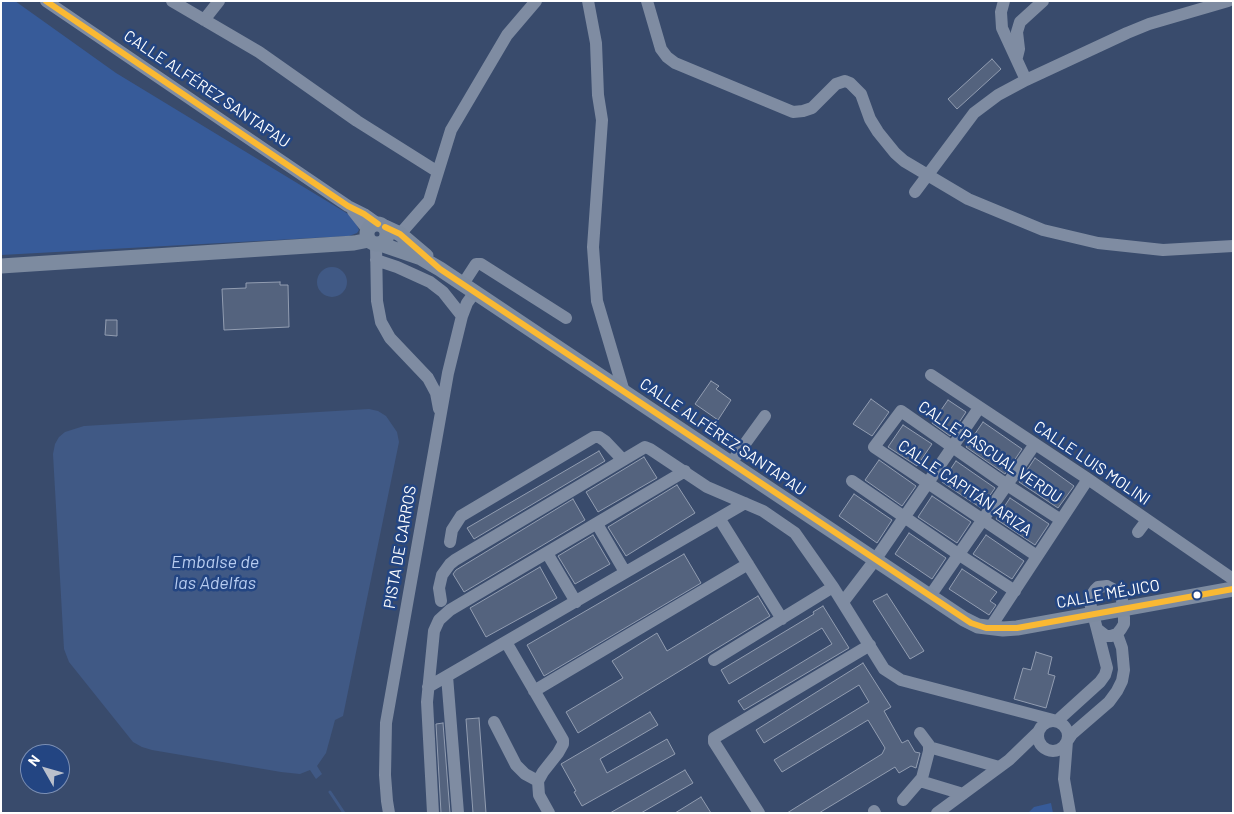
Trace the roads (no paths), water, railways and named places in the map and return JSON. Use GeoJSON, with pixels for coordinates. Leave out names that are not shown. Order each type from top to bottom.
{"type":"FeatureCollection","features":[{"type":"Feature","properties":{"kind":"main road","name":"CALLE ALFÉREZ SANTAPAU"},"geometry":{"type":"LineString","coordinates":[[376,235],[400,234],[440,269]]}},
{"type":"Feature","properties":{"kind":"main road","name":"CALLE ALFÉREZ SANTAPAU"},"geometry":{"type":"LineString","coordinates":[[376,235],[440,269],[964,620],[978,626],[990,628]]}},
{"type":"Feature","properties":{"kind":"main road"},"geometry":{"type":"LineString","coordinates":[[1,266],[354,243],[376,235]]}},
{"type":"Feature","properties":{"kind":"main road","name":"CALLE MÉJICO"},"geometry":{"type":"LineString","coordinates":[[990,628],[1017,628],[1094,622],[1123,610],[1233,589]]}},
{"type":"Feature","properties":{"kind":"street","name":"CALLE ALFÉREZ SANTAPAU"},"geometry":{"type":"LineString","coordinates":[[46,1],[348,206],[364,214],[376,235]]}},
{"type":"Feature","properties":{"kind":"street"},"geometry":{"type":"LineString","coordinates":[[172,1],[259,52],[357,121],[438,172]]}},
{"type":"Feature","properties":{"kind":"street"},"geometry":{"type":"LineString","coordinates":[[204,20],[219,1]]}},
{"type":"Feature","properties":{"kind":"street"},"geometry":{"type":"LineString","coordinates":[[400,234],[430,201],[451,130],[507,36],[536,1]]}},
{"type":"Feature","properties":{"kind":"street"},"geometry":{"type":"LineString","coordinates":[[588,1],[596,43],[598,95],[602,120],[593,247],[597,302],[624,392]]}},
{"type":"Feature","properties":{"kind":"street"},"geometry":{"type":"LineString","coordinates":[[648,1],[661,49],[675,63],[793,112],[812,108],[836,84],[845,81],[850,82],[861,94],[870,119],[886,143],[904,161],[968,199],[1043,230],[1120,247],[1184,250],[1233,246]]}},
{"type":"Feature","properties":{"kind":"street"},"geometry":{"type":"LineString","coordinates":[[1004,1],[1001,12],[1002,28],[1026,80]]}},
{"type":"Feature","properties":{"kind":"street"},"geometry":{"type":"LineString","coordinates":[[1016,59],[1019,49],[1016,37],[1018,28],[1024,18],[1043,1]]}},
{"type":"Feature","properties":{"kind":"street"},"geometry":{"type":"LineString","coordinates":[[915,192],[974,113],[998,95],[1026,80],[1149,24],[1228,1]]}},
{"type":"Feature","properties":{"kind":"street"},"geometry":{"type":"LineString","coordinates":[[376,235],[377,301],[381,322],[390,338],[428,378],[436,394],[440,415]]}},
{"type":"Feature","properties":{"kind":"street"},"geometry":{"type":"LineString","coordinates":[[376,260],[430,282],[443,292],[462,316]]}},
{"type":"Feature","properties":{"kind":"street","name":"PISTA DE CARROS"},"geometry":{"type":"LineString","coordinates":[[389,813],[385,775],[386,723],[448,374],[476,264],[482,264],[566,318]]}},
{"type":"Feature","properties":{"kind":"street","name":"CALLE LUIS MOLINI"},"geometry":{"type":"LineString","coordinates":[[931,375],[1088,479],[1233,579]]}},
{"type":"Feature","properties":{"kind":"street"},"geometry":{"type":"LineString","coordinates":[[843,602],[875,560],[979,408]]}},
{"type":"Feature","properties":{"kind":"street","name":"CALLE PASCUAL VERDU"},"geometry":{"type":"LineString","coordinates":[[874,448],[901,411],[1061,520]]}},
{"type":"Feature","properties":{"kind":"street"},"geometry":{"type":"LineString","coordinates":[[731,463],[765,416]]}},
{"type":"Feature","properties":{"kind":"street"},"geometry":{"type":"LineString","coordinates":[[450,542],[452,530],[461,516],[594,437],[599,436],[623,460]]}},
{"type":"Feature","properties":{"kind":"street"},"geometry":{"type":"LineString","coordinates":[[930,596],[1035,444]]}},
{"type":"Feature","properties":{"kind":"street"},"geometry":{"type":"LineString","coordinates":[[441,601],[439,588],[442,575],[455,560],[643,448],[648,448],[719,494],[763,511],[795,532],[843,602],[884,669],[901,680],[1061,723],[1068,730],[1064,780],[1070,813]]}},
{"type":"Feature","properties":{"kind":"street","name":"CALLE CAPITÁN ARIZA"},"geometry":{"type":"LineString","coordinates":[[874,448],[1037,556]]}},
{"type":"Feature","properties":{"kind":"street"},"geometry":{"type":"LineString","coordinates":[[433,813],[427,702],[434,631],[439,620],[450,610],[685,471]]}},
{"type":"Feature","properties":{"kind":"street"},"geometry":{"type":"LineString","coordinates":[[990,628],[1088,479]]}},
{"type":"Feature","properties":{"kind":"street"},"geometry":{"type":"LineString","coordinates":[[852,481],[1015,591]]}},
{"type":"Feature","properties":{"kind":"street"},"geometry":{"type":"LineString","coordinates":[[428,687],[745,503]]}},
{"type":"Feature","properties":{"kind":"street"},"geometry":{"type":"LineString","coordinates":[[719,518],[782,618]]}},
{"type":"Feature","properties":{"kind":"street"},"geometry":{"type":"LineString","coordinates":[[1138,532],[1147,520]]}},
{"type":"Feature","properties":{"kind":"street"},"geometry":{"type":"LineString","coordinates":[[596,524],[626,572]]}},
{"type":"Feature","properties":{"kind":"street"},"geometry":{"type":"LineString","coordinates":[[547,553],[576,602]]}},
{"type":"Feature","properties":{"kind":"street"},"geometry":{"type":"LineString","coordinates":[[534,691],[748,564]]}},
{"type":"Feature","properties":{"kind":"street"},"geometry":{"type":"LineString","coordinates":[[1004,764],[1046,722],[1057,721],[1100,682],[1105,675],[1107,668],[1094,622],[1091,596],[1098,588],[1107,586],[1119,592],[1122,600],[1124,624],[1117,634],[1106,636],[1094,622]]}},
{"type":"Feature","properties":{"kind":"street"},"geometry":{"type":"LineString","coordinates":[[714,660],[833,587]]}},
{"type":"Feature","properties":{"kind":"street"},"geometry":{"type":"LineString","coordinates":[[937,813],[1004,764],[1022,754],[1060,749],[1072,734],[1109,702],[1122,682],[1124,670],[1122,648],[1117,634]]}},
{"type":"Feature","properties":{"kind":"street"},"geometry":{"type":"LineString","coordinates":[[506,642],[562,737],[563,744],[538,781],[539,796],[550,813]]}},
{"type":"Feature","properties":{"kind":"street"},"geometry":{"type":"LineString","coordinates":[[759,813],[714,742],[714,738],[870,645]]}},
{"type":"Feature","properties":{"kind":"street"},"geometry":{"type":"LineString","coordinates":[[447,676],[458,813]]}},
{"type":"Feature","properties":{"kind":"street"},"geometry":{"type":"LineString","coordinates":[[1015,711],[1028,720],[1038,731],[1038,741],[1049,751],[1064,780]]}},
{"type":"Feature","properties":{"kind":"street"},"geometry":{"type":"LineString","coordinates":[[494,722],[516,765],[525,774],[538,781]]}},
{"type":"Feature","properties":{"kind":"street"},"geometry":{"type":"LineString","coordinates":[[920,733],[930,747],[1004,764]]}},
{"type":"Feature","properties":{"kind":"street"},"geometry":{"type":"LineString","coordinates":[[903,800],[920,781],[930,747]]}},
{"type":"Feature","properties":{"kind":"street"},"geometry":{"type":"LineString","coordinates":[[920,781],[963,794]]}},
{"type":"Feature","properties":{"kind":"water"},"geometry":{"type":"Polygon","coordinates":[[[332,267],[343,271],[347,282],[343,293],[332,297],[321,293],[317,282],[321,271],[332,267]]]}},
{"type":"Feature","properties":{"kind":"water","name":"Embalse de las Adelfas"},"geometry":{"type":"Polygon","coordinates":[[[369,409],[378,411],[386,416],[397,432],[399,442],[343,716],[335,720],[326,753],[317,766],[322,774],[316,779],[310,770],[300,774],[281,772],[152,750],[133,742],[69,662],[64,649],[53,454],[59,437],[65,432],[84,426],[369,409]]]}},
{"type":"Feature","properties":{"kind":"waterway"},"geometry":{"type":"LineString","coordinates":[[330,792],[344,813]]}}]}
